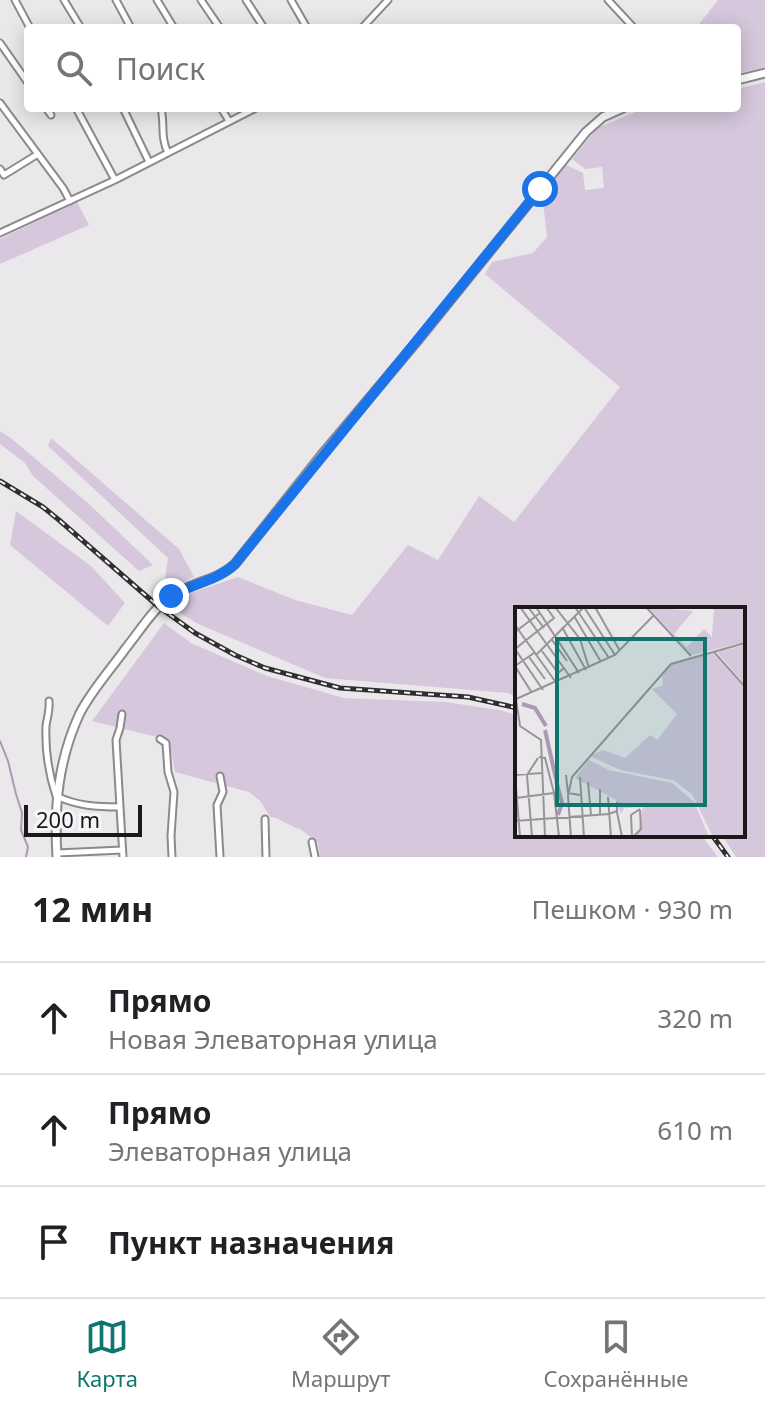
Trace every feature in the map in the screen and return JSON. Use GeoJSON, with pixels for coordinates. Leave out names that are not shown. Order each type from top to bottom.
{"type":"FeatureCollection","features":[{"type":"Feature","properties":{"kind":"main road"},"geometry":{"type":"LineString","coordinates":[[741,79],[765,73]]}},
{"type":"Feature","properties":{"kind":"main road"},"geometry":{"type":"LineString","coordinates":[[57,855],[56,796],[64,755],[80,714],[109,671],[171,596],[219,576],[235,564],[586,132],[614,112]]}},
{"type":"Feature","properties":{"kind":"street"},"geometry":{"type":"LineString","coordinates":[[15,0],[28,24]]}},
{"type":"Feature","properties":{"kind":"street"},"geometry":{"type":"LineString","coordinates":[[64,0],[79,24]]}},
{"type":"Feature","properties":{"kind":"street"},"geometry":{"type":"LineString","coordinates":[[116,0],[129,24]]}},
{"type":"Feature","properties":{"kind":"street"},"geometry":{"type":"LineString","coordinates":[[157,0],[172,24]]}},
{"type":"Feature","properties":{"kind":"street"},"geometry":{"type":"LineString","coordinates":[[201,0],[217,24]]}},
{"type":"Feature","properties":{"kind":"street"},"geometry":{"type":"LineString","coordinates":[[246,0],[261,24]]}},
{"type":"Feature","properties":{"kind":"street"},"geometry":{"type":"LineString","coordinates":[[291,0],[305,24]]}},
{"type":"Feature","properties":{"kind":"street"},"geometry":{"type":"LineString","coordinates":[[366,24],[388,0]]}},
{"type":"Feature","properties":{"kind":"street"},"geometry":{"type":"LineString","coordinates":[[608,0],[630,24]]}},
{"type":"Feature","properties":{"kind":"street"},"geometry":{"type":"LineString","coordinates":[[0,43],[24,77]]}},
{"type":"Feature","properties":{"kind":"street"},"geometry":{"type":"LineString","coordinates":[[0,103],[70,201]]}},
{"type":"Feature","properties":{"kind":"street"},"geometry":{"type":"LineString","coordinates":[[78,112],[115,180]]}},
{"type":"Feature","properties":{"kind":"street"},"geometry":{"type":"LineString","coordinates":[[125,112],[149,162]]}},
{"type":"Feature","properties":{"kind":"street"},"geometry":{"type":"LineString","coordinates":[[162,112],[163,142],[168,153]]}},
{"type":"Feature","properties":{"kind":"street"},"geometry":{"type":"LineString","coordinates":[[223,112],[229,121]]}},
{"type":"Feature","properties":{"kind":"street"},"geometry":{"type":"LineString","coordinates":[[0,233],[115,180],[248,112]]}},
{"type":"Feature","properties":{"kind":"street"},"geometry":{"type":"LineString","coordinates":[[0,169],[4,175],[38,154]]}},
{"type":"Feature","properties":{"kind":"street"},"geometry":{"type":"LineString","coordinates":[[49,701],[46,756],[56,796],[73,804],[120,807]]}},
{"type":"Feature","properties":{"kind":"street"},"geometry":{"type":"LineString","coordinates":[[57,855],[123,853],[116,740],[122,714]]}},
{"type":"Feature","properties":{"kind":"street"},"geometry":{"type":"LineString","coordinates":[[160,739],[166,743],[168,772],[174,792],[172,857]]}},
{"type":"Feature","properties":{"kind":"street"},"geometry":{"type":"LineString","coordinates":[[220,776],[223,792],[217,805],[220,857]]}},
{"type":"Feature","properties":{"kind":"street"},"geometry":{"type":"LineString","coordinates":[[265,819],[266,857]]}},
{"type":"Feature","properties":{"kind":"street"},"geometry":{"type":"LineString","coordinates":[[312,842],[315,857]]}},
{"type":"Feature","properties":{"kind":"shaded area"},"geometry":{"type":"Polygon","coordinates":[[[718,0],[765,0],[765,67],[741,73],[741,24],[699,24],[718,0]]]}},
{"type":"Feature","properties":{"kind":"shaded area"},"geometry":{"type":"Polygon","coordinates":[[[765,82],[765,857],[736,857],[723,837],[745,837],[745,607],[515,607],[515,696],[508,693],[325,678],[196,623],[172,607],[191,593],[238,577],[295,600],[352,615],[408,545],[438,560],[479,496],[514,522],[620,387],[485,274],[492,262],[533,253],[547,237],[542,193],[566,165],[583,173],[585,190],[604,188],[602,167],[585,169],[572,159],[597,128],[636,112],[741,112],[741,88],[765,82]]]}},
{"type":"Feature","properties":{"kind":"shaded area"},"geometry":{"type":"Polygon","coordinates":[[[77,202],[89,225],[0,264],[0,239],[77,202]]]}},
{"type":"Feature","properties":{"kind":"shaded area"},"geometry":{"type":"Polygon","coordinates":[[[0,431],[89,504],[153,565],[139,571],[33,476],[25,463],[0,444],[0,431]]]}},
{"type":"Feature","properties":{"kind":"shaded area"},"geometry":{"type":"Polygon","coordinates":[[[51,438],[179,549],[194,577],[179,585],[165,580],[168,558],[48,446],[51,438]]]}},
{"type":"Feature","properties":{"kind":"shaded area"},"geometry":{"type":"Polygon","coordinates":[[[16,511],[91,566],[125,603],[108,626],[10,545],[16,511]]]}},
{"type":"Feature","properties":{"kind":"shaded area"},"geometry":{"type":"Polygon","coordinates":[[[164,623],[191,643],[267,676],[344,698],[445,702],[515,714],[515,837],[703,837],[718,857],[320,857],[318,843],[299,828],[270,817],[261,802],[249,792],[175,772],[169,740],[92,721],[164,623]]]}},
{"type":"Feature","properties":{"kind":"waterway"},"geometry":{"type":"LineString","coordinates":[[0,741],[22,813],[21,830],[28,847],[26,857]]}},
{"type":"Feature","properties":{"kind":"railway"},"geometry":{"type":"LineString","coordinates":[[0,481],[43,507],[159,607],[195,633],[235,655],[265,668],[340,688],[468,697],[515,708]]}},
{"type":"Feature","properties":{"kind":"railway"},"geometry":{"type":"LineString","coordinates":[[713,837],[728,857]]}},
{"type":"Feature","properties":{"kind":"route"},"geometry":{"type":"LineString","coordinates":[[171,596],[219,576],[235,564],[540,189]]}}]}
